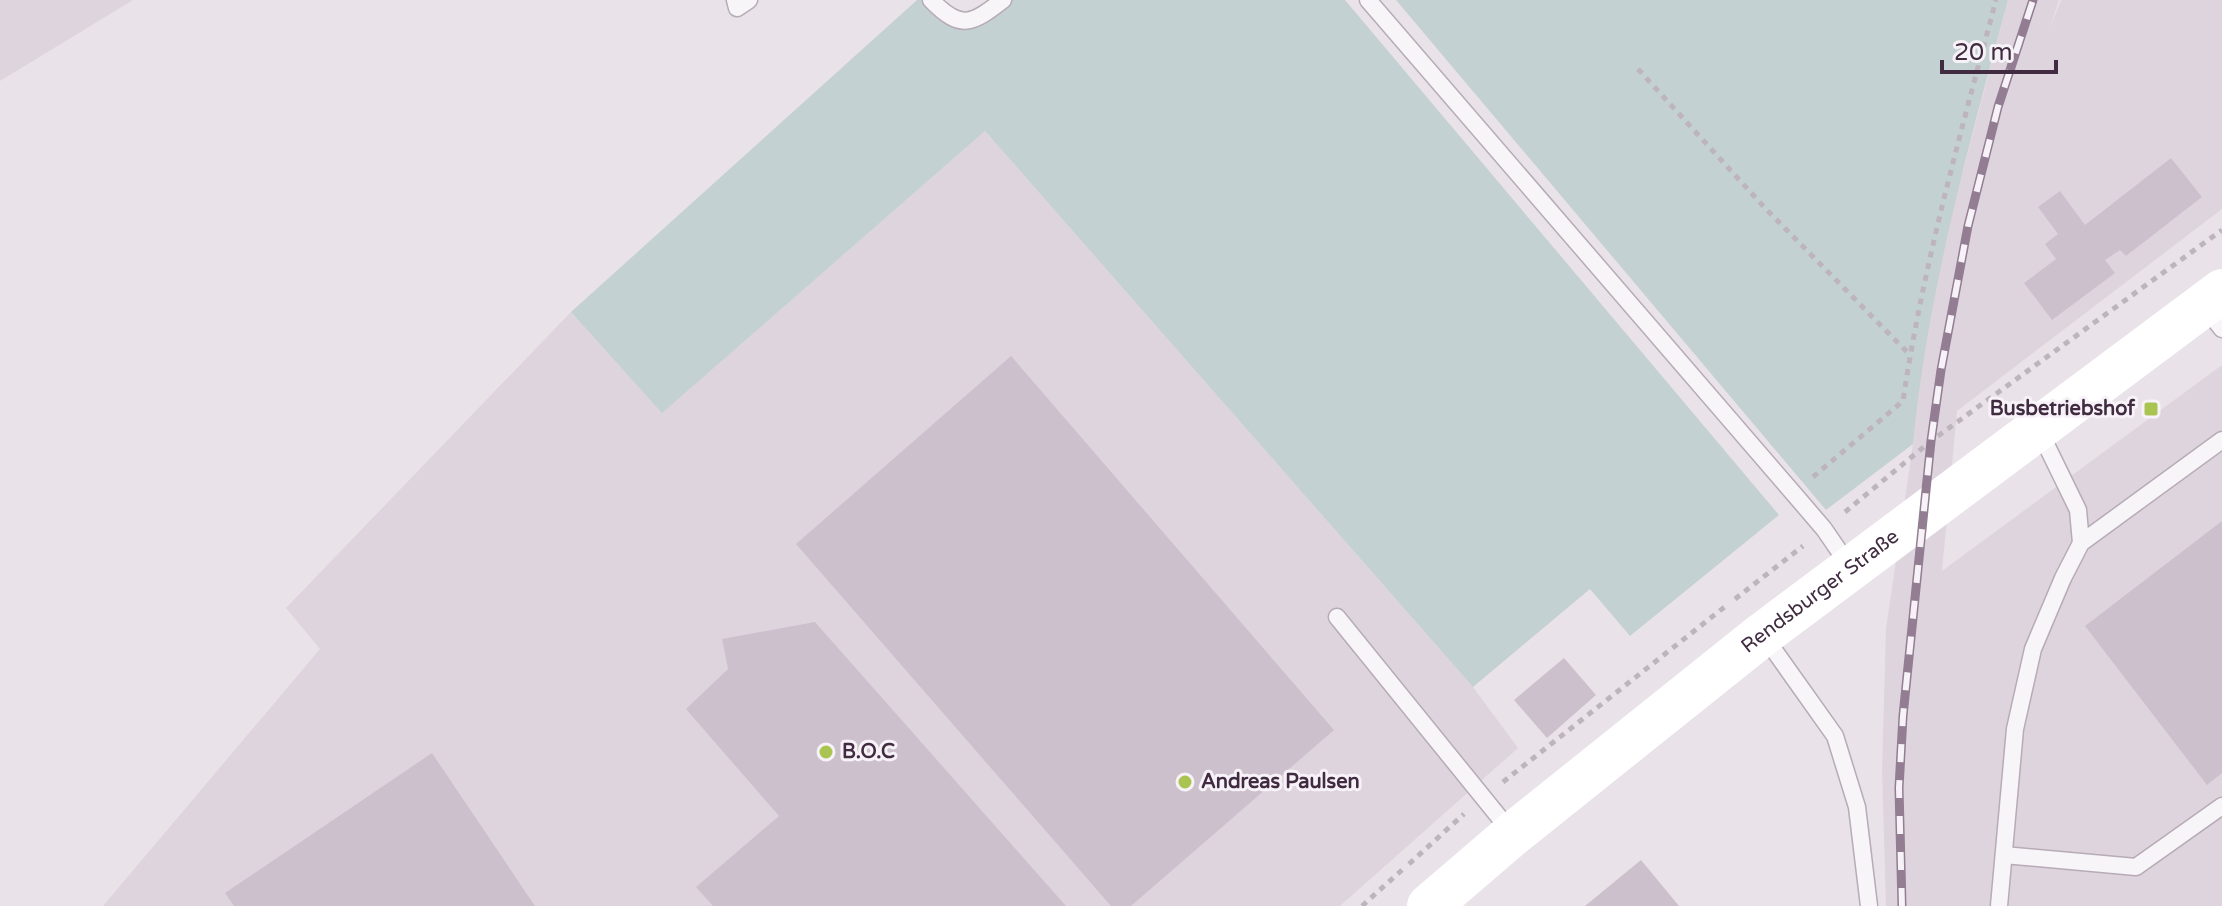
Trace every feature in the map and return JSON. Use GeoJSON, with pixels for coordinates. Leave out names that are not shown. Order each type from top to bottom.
{"type":"FeatureCollection","features":[{"type":"Feature","properties":{"kind":"street","name":"Rendsburger Straße"},"geometry":{"type":"LineString","coordinates":[[1429,906],[1513,834],[1763,634],[2038,429],[2216,308]]}},
{"type":"Feature","properties":{"kind":"lane"},"geometry":{"type":"LineString","coordinates":[[735,0],[737,8],[749,0]]}},
{"type":"Feature","properties":{"kind":"lane"},"geometry":{"type":"LineString","coordinates":[[931,0],[949,18],[969,21],[980,18],[1003,0]]}},
{"type":"Feature","properties":{"kind":"lane"},"geometry":{"type":"LineString","coordinates":[[1368,0],[1824,529],[1850,568]]}},
{"type":"Feature","properties":{"kind":"lane"},"geometry":{"type":"LineString","coordinates":[[2038,429],[2078,510],[2081,543]]}},
{"type":"Feature","properties":{"kind":"lane"},"geometry":{"type":"LineString","coordinates":[[1999,906],[2015,729],[2033,649],[2063,578],[2081,543],[2222,440]]}},
{"type":"Feature","properties":{"kind":"lane"},"geometry":{"type":"LineString","coordinates":[[1337,617],[1513,834]]}},
{"type":"Feature","properties":{"kind":"lane"},"geometry":{"type":"LineString","coordinates":[[1763,634],[1835,736],[1857,807],[1869,906]]}},
{"type":"Feature","properties":{"kind":"lane"},"geometry":{"type":"LineString","coordinates":[[2004,855],[2136,867],[2222,806]]}},
{"type":"Feature","properties":{"kind":"path"},"geometry":{"type":"LineString","coordinates":[[1794,494],[1903,401],[1938,223],[1996,0]]}},
{"type":"Feature","properties":{"kind":"path"},"geometry":{"type":"LineString","coordinates":[[1638,69],[1765,208],[1910,355]]}},
{"type":"Feature","properties":{"kind":"shaded area"},"geometry":{"type":"Polygon","coordinates":[[[0,0],[133,0],[0,81],[0,0]]]}},
{"type":"Feature","properties":{"kind":"shaded area"},"geometry":{"type":"Polygon","coordinates":[[[917,0],[926,0],[947,21],[1010,0],[1345,0],[1779,515],[1630,636],[1590,589],[1473,687],[985,131],[662,413],[571,312],[917,0]]]}},
{"type":"Feature","properties":{"kind":"shaded area"},"geometry":{"type":"Polygon","coordinates":[[[1396,0],[2008,0],[1964,165],[1939,275],[1913,444],[1826,510],[1396,0]]]}},
{"type":"Feature","properties":{"kind":"shaded area"},"geometry":{"type":"Polygon","coordinates":[[[2008,0],[2059,0],[2050,28],[2061,0],[2222,0],[2222,209],[1957,411],[1942,571],[2222,365],[2222,906],[1886,906],[1882,770],[1886,629],[1913,444],[1920,369],[1947,232],[2008,0]]]}},
{"type":"Feature","properties":{"kind":"shaded area"},"geometry":{"type":"Polygon","coordinates":[[[985,131],[1473,687],[1518,748],[1340,906],[103,906],[320,649],[286,608],[571,312],[662,412],[985,131]]]}},
{"type":"Feature","properties":{"kind":"building"},"geometry":{"type":"Polygon","coordinates":[[[2171,158],[2202,197],[2126,256],[2120,250],[2105,260],[2115,273],[2052,320],[2024,283],[2056,259],[2045,244],[2058,234],[2038,207],[2060,191],[2085,225],[2171,158]]]}},
{"type":"Feature","properties":{"kind":"building"},"geometry":{"type":"Polygon","coordinates":[[[1011,356],[1334,730],[1131,906],[1111,906],[796,544],[1011,356]]]}},
{"type":"Feature","properties":{"kind":"building"},"geometry":{"type":"Polygon","coordinates":[[[2222,521],[2222,773],[2207,785],[2085,626],[2222,521]]]}},
{"type":"Feature","properties":{"kind":"building","name":"B.O.C"},"geometry":{"type":"Polygon","coordinates":[[[815,622],[1066,906],[713,906],[696,887],[779,816],[686,709],[728,669],[722,639],[815,622]]]}},
{"type":"Feature","properties":{"kind":"building"},"geometry":{"type":"Polygon","coordinates":[[[1564,658],[1596,695],[1547,738],[1514,700],[1564,658]]]}},
{"type":"Feature","properties":{"kind":"building"},"geometry":{"type":"Polygon","coordinates":[[[432,753],[535,906],[234,906],[225,893],[432,753]]]}},
{"type":"Feature","properties":{"kind":"building"},"geometry":{"type":"Polygon","coordinates":[[[1641,860],[1679,906],[1585,906],[1641,860]]]}},
{"type":"Feature","properties":{"kind":"railway"},"geometry":{"type":"LineString","coordinates":[[1902,906],[1899,788],[1903,716],[1941,370],[1968,226],[1998,107],[2033,0]]}},
{"type":"Feature","properties":{"kind":"place","name":"Busbetriebshof"},"geometry":{"type":"Point","coordinates":[2151,409]}},
{"type":"Feature","properties":{"kind":"place","name":"B.O.C"},"geometry":{"type":"Point","coordinates":[826,752]}},
{"type":"Feature","properties":{"kind":"place","name":"Andreas Paulsen"},"geometry":{"type":"Point","coordinates":[1185,782]}}]}
